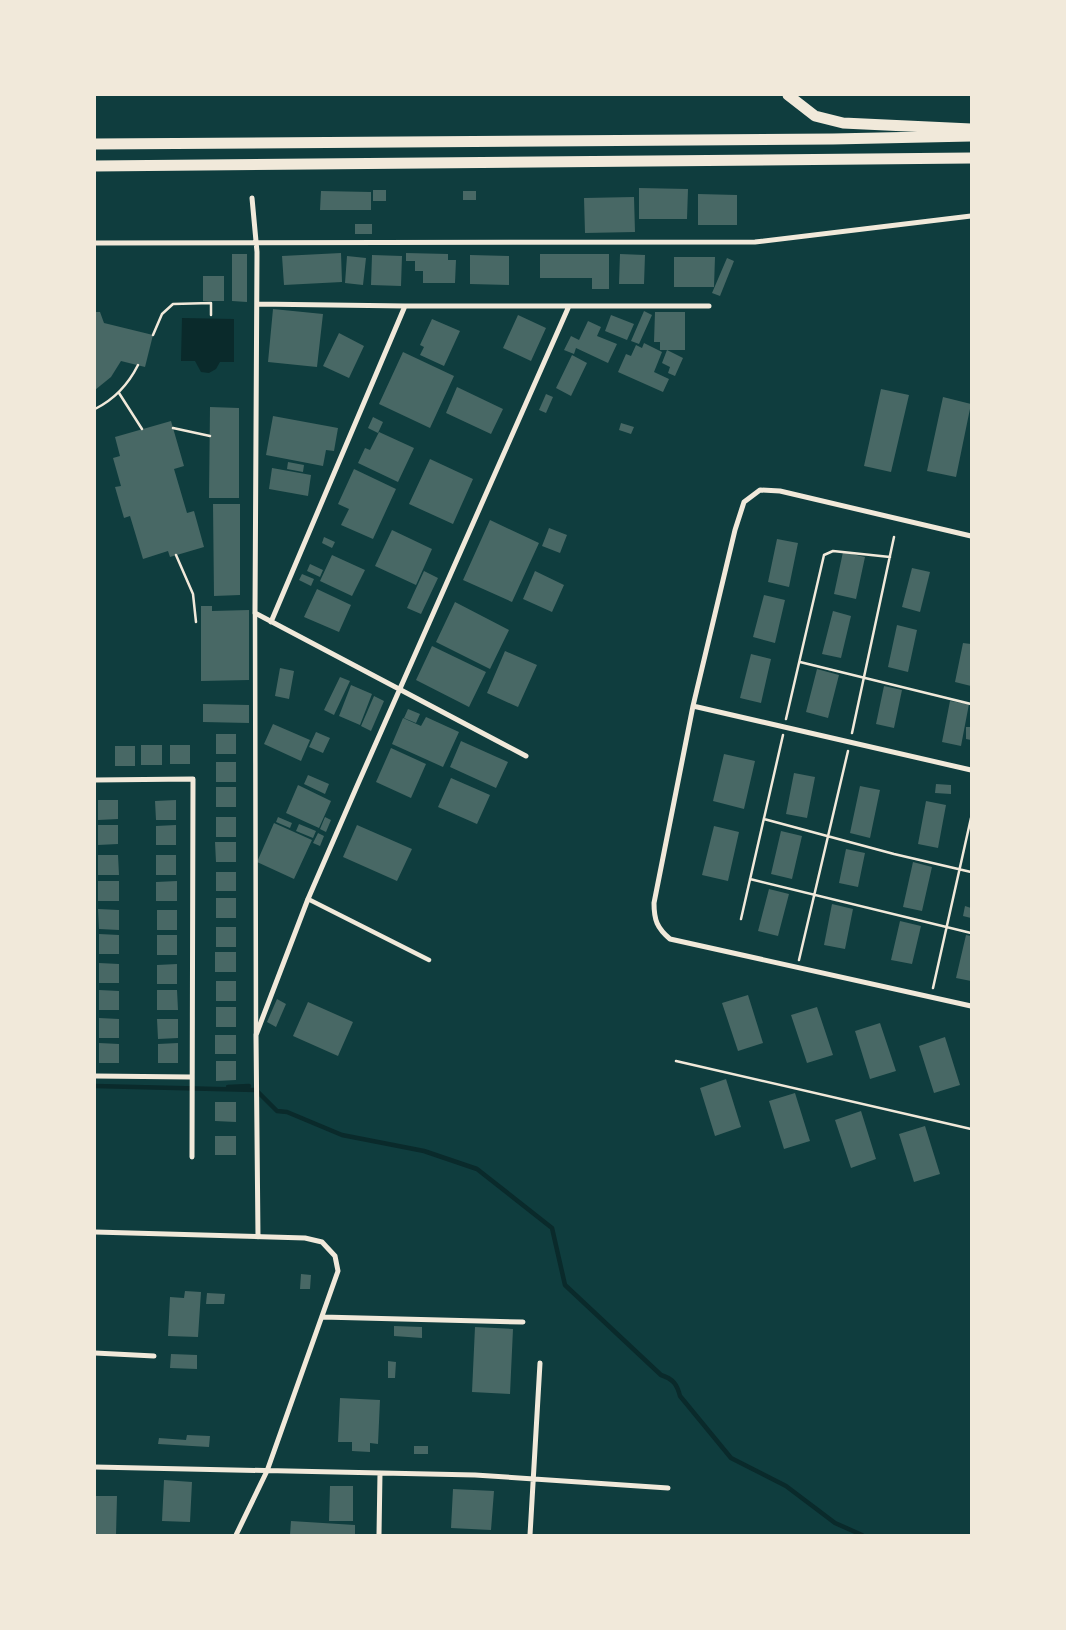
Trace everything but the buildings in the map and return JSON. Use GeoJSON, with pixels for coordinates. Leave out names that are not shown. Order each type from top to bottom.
{"type":"FeatureCollection","features":[{"type":"Feature","properties":{"kind":"highway"},"geometry":{"type":"LineString","coordinates":[[788,95],[815,116],[843,123],[971,129]]}},
{"type":"Feature","properties":{"kind":"highway"},"geometry":{"type":"LineString","coordinates":[[95,144],[833,139],[971,136]]}},
{"type":"Feature","properties":{"kind":"highway"},"geometry":{"type":"LineString","coordinates":[[95,166],[971,158]]}},
{"type":"Feature","properties":{"kind":"street"},"geometry":{"type":"LineString","coordinates":[[252,198],[257,243],[255,613],[258,1237]]}},
{"type":"Feature","properties":{"kind":"street"},"geometry":{"type":"LineString","coordinates":[[95,243],[755,242],[971,216]]}},
{"type":"Feature","properties":{"kind":"street"},"geometry":{"type":"LineString","coordinates":[[257,304],[708,306]]}},
{"type":"Feature","properties":{"kind":"street"},"geometry":{"type":"LineString","coordinates":[[271,622],[405,306]]}},
{"type":"Feature","properties":{"kind":"street"},"geometry":{"type":"LineString","coordinates":[[256,1035],[308,899],[569,306]]}},
{"type":"Feature","properties":{"kind":"street"},"geometry":{"type":"LineString","coordinates":[[971,536],[780,491],[760,490],[744,502],[735,530],[693,706],[654,903],[654,918],[659,929],[670,939],[971,1006]]}},
{"type":"Feature","properties":{"kind":"street"},"geometry":{"type":"LineString","coordinates":[[255,613],[526,756]]}},
{"type":"Feature","properties":{"kind":"street"},"geometry":{"type":"LineString","coordinates":[[693,706],[971,770]]}},
{"type":"Feature","properties":{"kind":"street"},"geometry":{"type":"LineString","coordinates":[[95,780],[193,780],[192,1157]]}},
{"type":"Feature","properties":{"kind":"street"},"geometry":{"type":"LineString","coordinates":[[308,899],[429,960]]}},
{"type":"Feature","properties":{"kind":"street"},"geometry":{"type":"LineString","coordinates":[[95,1076],[191,1077]]}},
{"type":"Feature","properties":{"kind":"street"},"geometry":{"type":"LineString","coordinates":[[95,1232],[305,1238],[322,1242],[335,1256],[338,1271],[322,1317],[267,1471],[236,1535]]}},
{"type":"Feature","properties":{"kind":"street"},"geometry":{"type":"LineString","coordinates":[[322,1317],[523,1322]]}},
{"type":"Feature","properties":{"kind":"street"},"geometry":{"type":"LineString","coordinates":[[95,1353],[154,1356]]}},
{"type":"Feature","properties":{"kind":"street"},"geometry":{"type":"LineString","coordinates":[[530,1535],[540,1363]]}},
{"type":"Feature","properties":{"kind":"street"},"geometry":{"type":"LineString","coordinates":[[95,1467],[475,1475],[668,1488]]}},
{"type":"Feature","properties":{"kind":"street"},"geometry":{"type":"LineString","coordinates":[[379,1535],[380,1473]]}},
{"type":"Feature","properties":{"kind":"path"},"geometry":{"type":"LineString","coordinates":[[153,335],[162,314],[173,304],[211,302],[211,315]]}},
{"type":"Feature","properties":{"kind":"path"},"geometry":{"type":"LineString","coordinates":[[95,410],[119,393],[131,379],[138,365]]}},
{"type":"Feature","properties":{"kind":"path"},"geometry":{"type":"LineString","coordinates":[[119,393],[142,429]]}},
{"type":"Feature","properties":{"kind":"path"},"geometry":{"type":"LineString","coordinates":[[173,428],[210,436]]}},
{"type":"Feature","properties":{"kind":"path"},"geometry":{"type":"LineString","coordinates":[[741,919],[824,555],[833,551],[890,557]]}},
{"type":"Feature","properties":{"kind":"path"},"geometry":{"type":"LineString","coordinates":[[176,555],[194,594],[196,622]]}},
{"type":"Feature","properties":{"kind":"path"},"geometry":{"type":"LineString","coordinates":[[800,662],[971,704]]}},
{"type":"Feature","properties":{"kind":"path"},"geometry":{"type":"LineString","coordinates":[[931,997],[971,818]]}},
{"type":"Feature","properties":{"kind":"path"},"geometry":{"type":"LineString","coordinates":[[764,819],[894,854],[971,872]]}},
{"type":"Feature","properties":{"kind":"path"},"geometry":{"type":"LineString","coordinates":[[750,880],[971,933]]}},
{"type":"Feature","properties":{"kind":"path"},"geometry":{"type":"LineString","coordinates":[[676,1061],[971,1129]]}},
{"type":"Feature","properties":{"kind":"water"},"geometry":{"type":"Polygon","coordinates":[[[182,318],[234,319],[234,362],[220,362],[216,369],[209,373],[201,372],[195,361],[181,361],[182,318]]]}},
{"type":"Feature","properties":{"kind":"waterway"},"geometry":{"type":"LineString","coordinates":[[95,1086],[256,1090],[277,1111],[287,1112],[342,1135],[424,1151],[477,1169],[552,1228],[565,1285],[661,1375],[674,1382],[680,1396],[731,1458],[786,1486],[835,1523],[862,1535]]}},
{"type":"Feature","properties":{"kind":"waterway"},"geometry":{"type":"LineString","coordinates":[[228,1087],[249,1086]]}}]}
